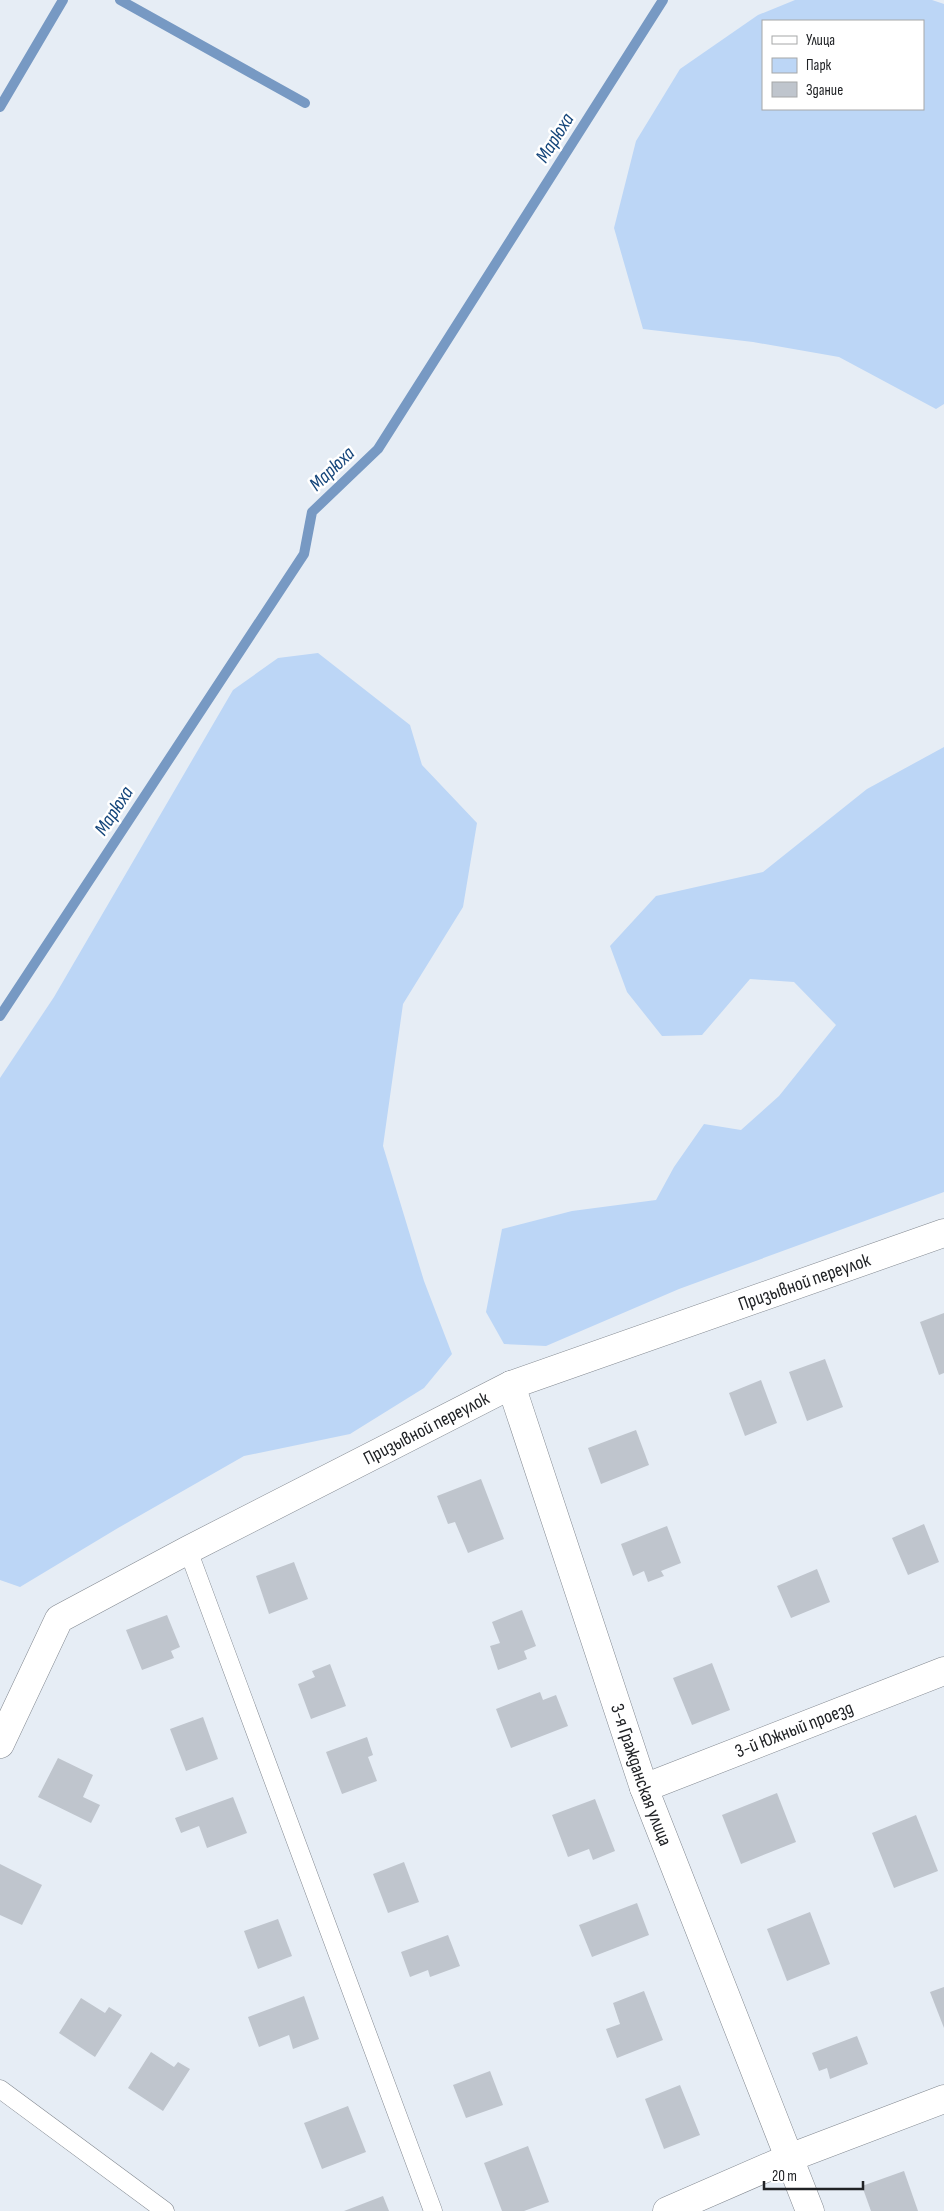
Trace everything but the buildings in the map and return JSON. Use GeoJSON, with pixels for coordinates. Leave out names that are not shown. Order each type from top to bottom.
{"type":"FeatureCollection","features":[{"type":"Feature","properties":{"kind":"street","name":"Призывной переулок"},"geometry":{"type":"LineString","coordinates":[[0,1744],[59,1619],[188,1550],[511,1385],[944,1233]]}},
{"type":"Feature","properties":{"kind":"street","name":"3-я Гражданская улица"},"geometry":{"type":"LineString","coordinates":[[511,1385],[644,1788],[810,2211]]}},
{"type":"Feature","properties":{"kind":"street","name":"3-й Южный проезд"},"geometry":{"type":"LineString","coordinates":[[644,1788],[944,1672]]}},
{"type":"Feature","properties":{"kind":"street"},"geometry":{"type":"LineString","coordinates":[[666,2211],[789,2158],[944,2099]]}},
{"type":"Feature","properties":{"kind":"lane"},"geometry":{"type":"LineString","coordinates":[[188,1550],[433,2211]]}},
{"type":"Feature","properties":{"kind":"lane"},"geometry":{"type":"LineString","coordinates":[[0,2089],[165,2211]]}},
{"type":"Feature","properties":{"kind":"green space"},"geometry":{"type":"Polygon","coordinates":[[[795,0],[932,0],[944,4],[944,404],[936,409],[839,357],[753,342],[643,329],[614,228],[636,141],[680,69],[758,15],[795,0]]]}},
{"type":"Feature","properties":{"kind":"green space"},"geometry":{"type":"Polygon","coordinates":[[[318,653],[410,725],[422,765],[477,823],[463,907],[403,1004],[383,1146],[424,1281],[452,1354],[424,1388],[350,1434],[244,1456],[20,1587],[0,1580],[0,1078],[54,997],[233,690],[278,658],[318,653]]]}},
{"type":"Feature","properties":{"kind":"green space"},"geometry":{"type":"Polygon","coordinates":[[[944,747],[944,1192],[679,1289],[546,1346],[504,1344],[486,1312],[502,1229],[572,1211],[656,1200],[674,1167],[704,1124],[741,1130],[779,1096],[836,1025],[794,982],[750,979],[702,1035],[662,1036],[627,992],[610,946],[656,896],[763,872],[867,789],[944,747]]]}},
{"type":"Feature","properties":{"kind":"waterway"},"geometry":{"type":"LineString","coordinates":[[0,107],[63,0]]}},
{"type":"Feature","properties":{"kind":"waterway"},"geometry":{"type":"LineString","coordinates":[[120,0],[305,103]]}},
{"type":"Feature","properties":{"kind":"waterway","name":"Марюха"},"geometry":{"type":"LineString","coordinates":[[0,1016],[304,554],[312,512],[378,449],[663,0]]}}]}
